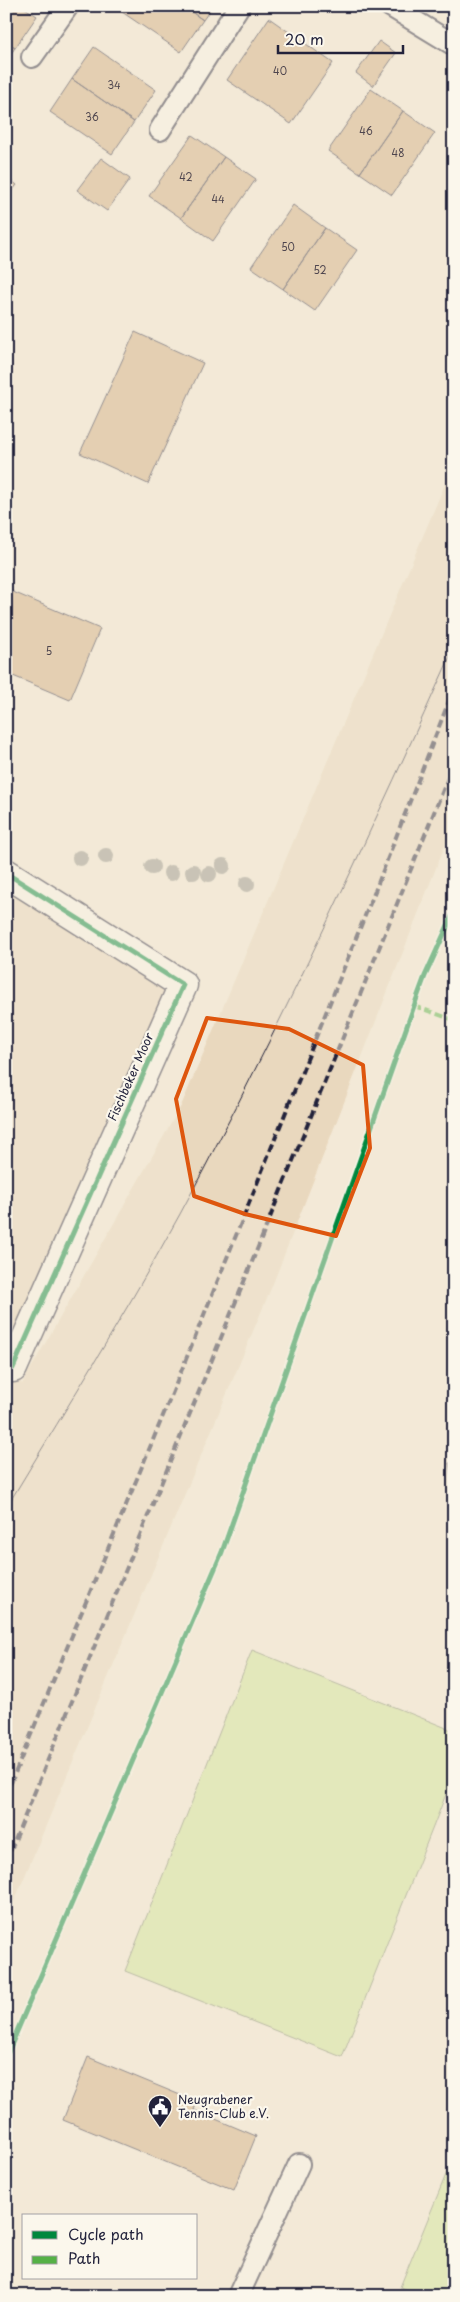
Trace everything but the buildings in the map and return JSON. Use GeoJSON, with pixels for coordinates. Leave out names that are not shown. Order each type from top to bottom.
{"type":"FeatureCollection","features":[{"type":"Feature","properties":{"kind":"street","name":"Fischbeker Moor"},"geometry":{"type":"LineString","coordinates":[[6,873],[183,985],[9,1373]]}},
{"type":"Feature","properties":{"kind":"lane"},"geometry":{"type":"LineString","coordinates":[[32,57],[68,6]]}},
{"type":"Feature","properties":{"kind":"lane"},"geometry":{"type":"LineString","coordinates":[[160,130],[239,6]]}},
{"type":"Feature","properties":{"kind":"lane"},"geometry":{"type":"LineString","coordinates":[[390,6],[454,46]]}},
{"type":"Feature","properties":{"kind":"lane"},"geometry":{"type":"LineString","coordinates":[[238,2296],[300,2164]]}},
{"type":"Feature","properties":{"kind":"highlighted area"},"geometry":{"type":"Polygon","coordinates":[[[207,1018],[289,1029],[363,1065],[370,1148],[336,1236],[245,1214],[194,1196],[176,1099],[207,1018]]]}},
{"type":"Feature","properties":{"kind":"shaded area"},"geometry":{"type":"Polygon","coordinates":[[[454,463],[454,822],[272,1286],[6,1921],[6,873],[183,985],[13,1372],[22,1384],[181,1106],[454,463]]]}},
{"type":"Feature","properties":{"kind":"green space"},"geometry":{"type":"Polygon","coordinates":[[[252,1650],[454,1731],[454,1774],[342,2057],[125,1971],[252,1650]]]}},
{"type":"Feature","properties":{"kind":"green space"},"geometry":{"type":"Polygon","coordinates":[[[454,2155],[454,2296],[421,2296],[400,2287],[454,2155]]]}},
{"type":"Feature","properties":{"kind":"tram line"},"geometry":{"type":"LineString","coordinates":[[6,1508],[132,1299],[203,1171],[301,977],[454,648]]}},
{"type":"Feature","properties":{"kind":"railway"},"geometry":{"type":"LineString","coordinates":[[6,1795],[172,1394],[375,891],[454,688]]}},
{"type":"Feature","properties":{"kind":"railway"},"geometry":{"type":"LineString","coordinates":[[6,1862],[454,763]]}},
{"type":"Feature","properties":{"kind":"marked path"},"geometry":{"type":"LineString","coordinates":[[414,1006],[454,1020]]}},
{"type":"Feature","properties":{"kind":"cycle path"},"geometry":{"type":"LineString","coordinates":[[6,873],[183,985],[13,1368]]}},
{"type":"Feature","properties":{"kind":"cycle path"},"geometry":{"type":"LineString","coordinates":[[6,2057],[222,1552],[414,1006],[425,976],[454,912]]}},
{"type":"Feature","properties":{"kind":"place","name":"Neugrabener Tennis-Club e.V."},"geometry":{"type":"Point","coordinates":[160,2128]}}]}
